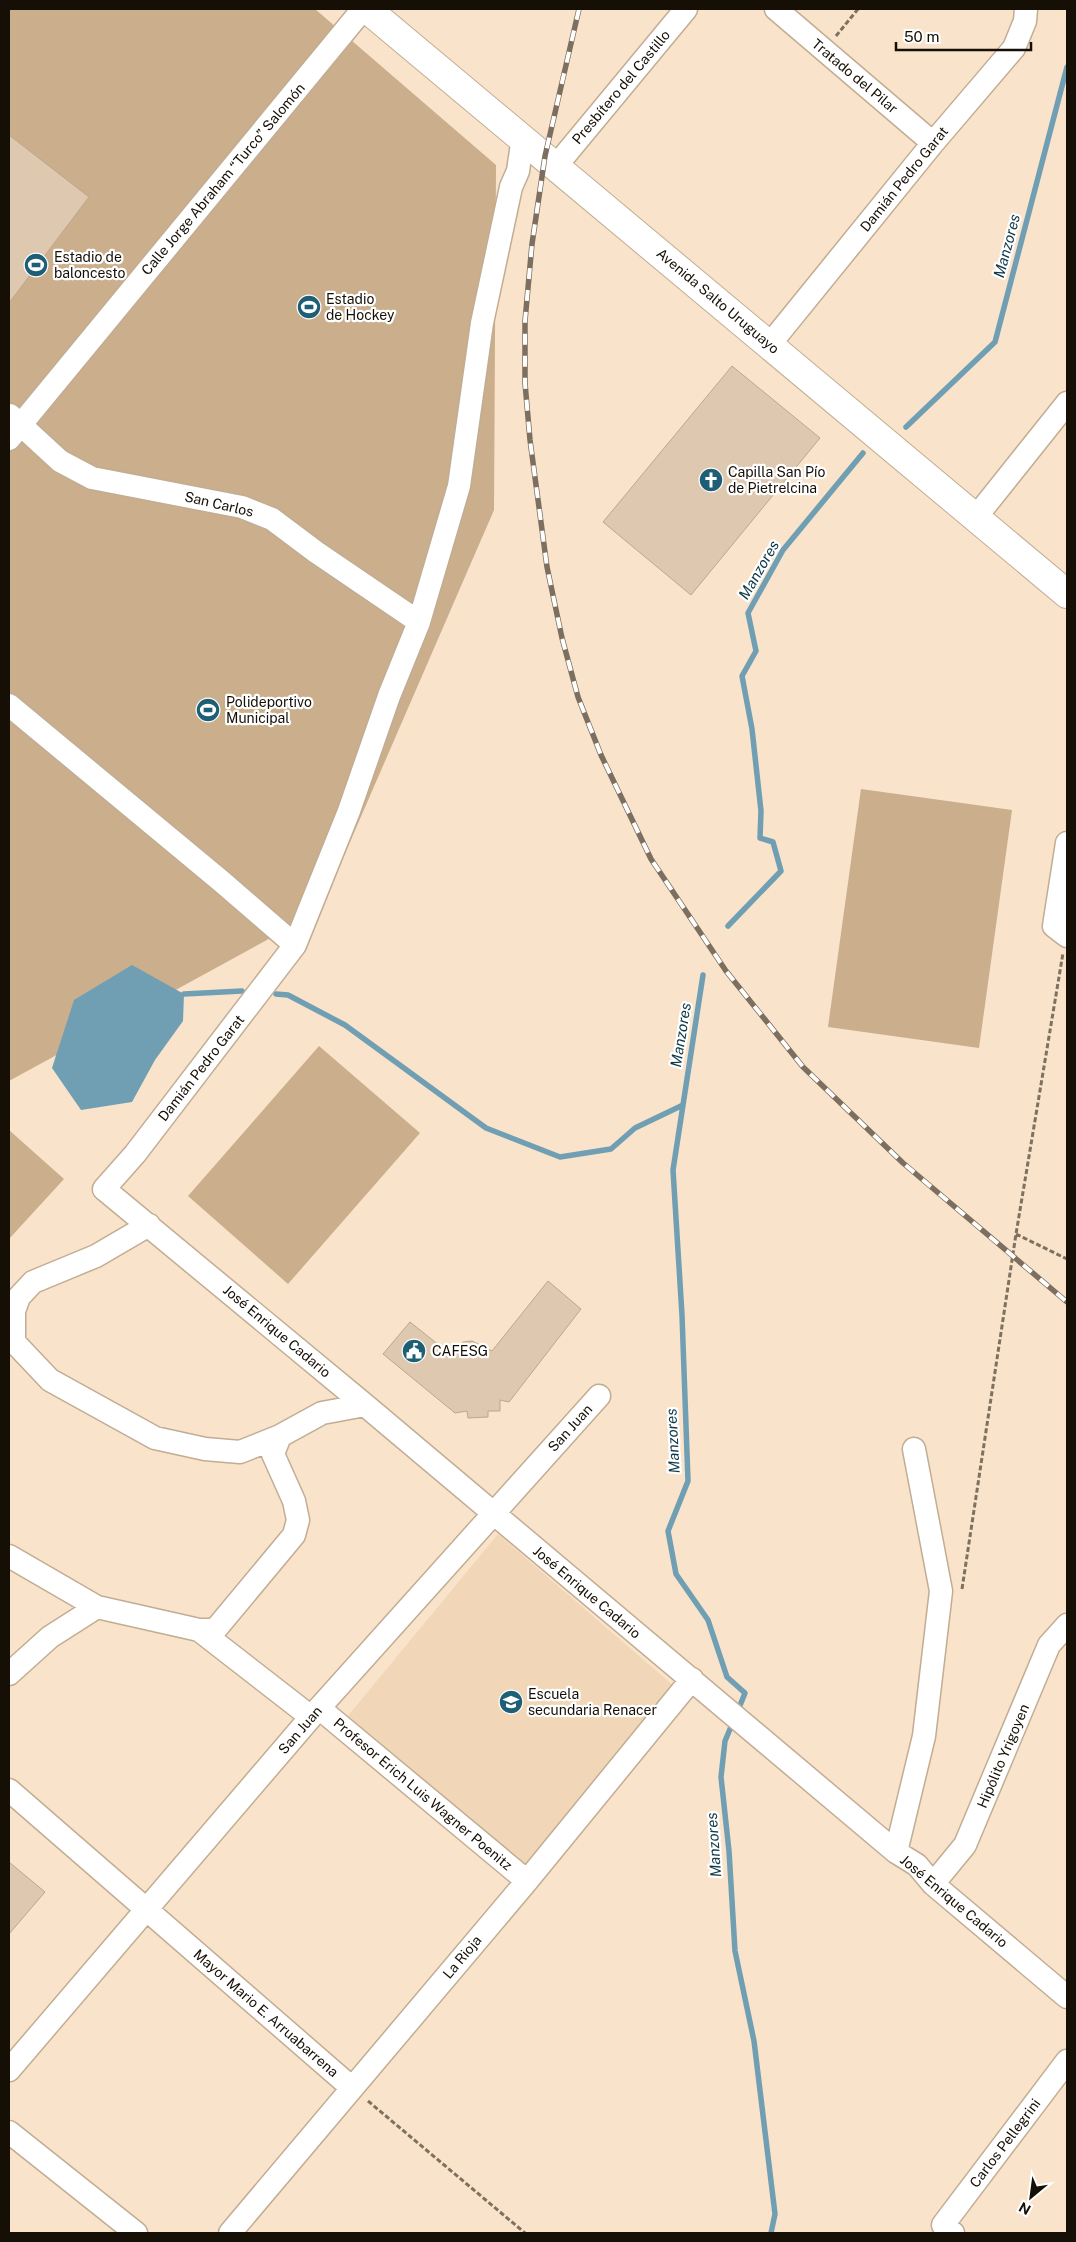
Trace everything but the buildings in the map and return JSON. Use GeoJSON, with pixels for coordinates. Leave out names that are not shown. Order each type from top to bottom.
{"type":"FeatureCollection","features":[{"type":"Feature","properties":{"kind":"main road","name":"Avenida Salto Uruguayo"},"geometry":{"type":"LineString","coordinates":[[367,9],[1067,594]]}},
{"type":"Feature","properties":{"kind":"street","name":"Calle Jorge Abraham “Turco” Salomón"},"geometry":{"type":"LineString","coordinates":[[13,426],[363,9]]}},
{"type":"Feature","properties":{"kind":"street","name":"Presbítero del Castillo"},"geometry":{"type":"LineString","coordinates":[[556,166],[686,9]]}},
{"type":"Feature","properties":{"kind":"street","name":"Tratado del Pilar"},"geometry":{"type":"LineString","coordinates":[[776,9],[933,142]]}},
{"type":"Feature","properties":{"kind":"street","name":"Damián Pedro Garat"},"geometry":{"type":"LineString","coordinates":[[770,344],[933,142],[1014,48],[1025,21],[1026,9]]}},
{"type":"Feature","properties":{"kind":"street","name":"Damián Pedro Garat"},"geometry":{"type":"LineString","coordinates":[[104,1189],[135,1154],[296,945],[349,811],[389,696],[419,622],[459,486],[482,323],[511,188],[518,171],[522,137]]}},
{"type":"Feature","properties":{"kind":"street"},"geometry":{"type":"LineString","coordinates":[[976,517],[1067,402]]}},
{"type":"Feature","properties":{"kind":"street","name":"San Carlos"},"geometry":{"type":"LineString","coordinates":[[13,426],[60,461],[92,478],[242,507],[272,519],[316,552],[419,622]]}},
{"type":"Feature","properties":{"kind":"street"},"geometry":{"type":"LineString","coordinates":[[9,705],[296,945]]}},
{"type":"Feature","properties":{"kind":"street"},"geometry":{"type":"LineString","coordinates":[[1063,932],[1067,843]]}},
{"type":"Feature","properties":{"kind":"street","name":"José Enrique Cadario"},"geometry":{"type":"LineString","coordinates":[[104,1189],[365,1405],[896,1852],[917,1865],[934,1884],[1067,1997]]}},
{"type":"Feature","properties":{"kind":"street"},"geometry":{"type":"LineString","coordinates":[[149,1225],[96,1256],[33,1282],[19,1297],[14,1311],[14,1342],[50,1380],[155,1438],[205,1449],[240,1452],[280,1436],[322,1413],[365,1405]]}},
{"type":"Feature","properties":{"kind":"street","name":"San Juan"},"geometry":{"type":"LineString","coordinates":[[9,2070],[315,1713],[492,1513],[599,1396]]}},
{"type":"Feature","properties":{"kind":"street"},"geometry":{"type":"LineString","coordinates":[[200,1630],[215,1630],[294,1535],[298,1520],[294,1501],[274,1454],[280,1436]]}},
{"type":"Feature","properties":{"kind":"street"},"geometry":{"type":"LineString","coordinates":[[896,1852],[924,1736],[941,1591],[914,1449]]}},
{"type":"Feature","properties":{"kind":"street","name":"Profesor Erich Luis Wagner Poenitz"},"geometry":{"type":"LineString","coordinates":[[9,1556],[97,1607],[200,1630],[315,1713],[527,1881]]}},
{"type":"Feature","properties":{"kind":"street"},"geometry":{"type":"LineString","coordinates":[[9,1674],[50,1636],[97,1607]]}},
{"type":"Feature","properties":{"kind":"street","name":"Hipólito Yrigoyen"},"geometry":{"type":"LineString","coordinates":[[934,1884],[965,1845],[1049,1645],[1067,1625]]}},
{"type":"Feature","properties":{"kind":"street","name":"La Rioja"},"geometry":{"type":"LineString","coordinates":[[230,2233],[527,1881],[692,1679]]}},
{"type":"Feature","properties":{"kind":"street","name":"Mayor Mario E. Arruabarrena"},"geometry":{"type":"LineString","coordinates":[[9,1790],[352,2088]]}},
{"type":"Feature","properties":{"kind":"street","name":"Carlos Pellegrini"},"geometry":{"type":"LineString","coordinates":[[948,2229],[1067,2061]]}},
{"type":"Feature","properties":{"kind":"street"},"geometry":{"type":"LineString","coordinates":[[9,2132],[136,2233]]}},
{"type":"Feature","properties":{"kind":"path"},"geometry":{"type":"LineString","coordinates":[[825,50],[858,9]]}},
{"type":"Feature","properties":{"kind":"path"},"geometry":{"type":"LineString","coordinates":[[960,1598],[1063,932]]}},
{"type":"Feature","properties":{"kind":"path"},"geometry":{"type":"LineString","coordinates":[[1016,1234],[1067,1259]]}},
{"type":"Feature","properties":{"kind":"path","name":"Mayor Mario E. Arruabarrena"},"geometry":{"type":"LineString","coordinates":[[352,2088],[525,2233]]}},
{"type":"Feature","properties":{"kind":"shaded area","name":"Polideportivo Municipal"},"geometry":{"type":"Polygon","coordinates":[[[9,9],[315,9],[496,165],[494,510],[320,911],[9,1081],[9,9]]]}},
{"type":"Feature","properties":{"kind":"shaded area"},"geometry":{"type":"Polygon","coordinates":[[[861,789],[1012,810],[979,1048],[828,1027],[861,789]]]}},
{"type":"Feature","properties":{"kind":"shaded area"},"geometry":{"type":"Polygon","coordinates":[[[319,1046],[420,1133],[288,1284],[188,1196],[319,1046]]]}},
{"type":"Feature","properties":{"kind":"shaded area"},"geometry":{"type":"Polygon","coordinates":[[[9,1130],[64,1179],[9,1239],[9,1130]]]}},
{"type":"Feature","properties":{"kind":"shaded area","name":"Escuela secundaria Renacer"},"geometry":{"type":"Polygon","coordinates":[[[498,1534],[675,1687],[524,1866],[347,1717],[498,1534]]]}},
{"type":"Feature","properties":{"kind":"water"},"geometry":{"type":"Polygon","coordinates":[[[132,965],[184,994],[183,1021],[155,1060],[132,1102],[81,1110],[52,1068],[74,1000],[132,965]]]}},
{"type":"Feature","properties":{"kind":"waterway","name":"Manzores"},"geometry":{"type":"LineString","coordinates":[[906,427],[995,342],[1067,67]]}},
{"type":"Feature","properties":{"kind":"waterway","name":"Manzores"},"geometry":{"type":"LineString","coordinates":[[728,926],[781,871],[773,842],[760,838],[761,811],[752,729],[742,676],[756,651],[748,613],[783,550],[863,453]]}},
{"type":"Feature","properties":{"kind":"waterway","name":"Manzores"},"geometry":{"type":"LineString","coordinates":[[703,975],[673,1170],[682,1315],[688,1481],[668,1531],[676,1574],[708,1620],[727,1677],[745,1693],[737,1713]]}},
{"type":"Feature","properties":{"kind":"waterway"},"geometry":{"type":"LineString","coordinates":[[184,994],[242,991]]}},
{"type":"Feature","properties":{"kind":"waterway"},"geometry":{"type":"LineString","coordinates":[[276,994],[288,995],[345,1025],[486,1128],[560,1157],[611,1149],[635,1128],[683,1105]]}},
{"type":"Feature","properties":{"kind":"waterway","name":"Manzores"},"geometry":{"type":"LineString","coordinates":[[733,1722],[725,1741],[721,1777],[729,1851],[735,1951],[754,2041],[775,2214],[771,2233]]}},
{"type":"Feature","properties":{"kind":"railway"},"geometry":{"type":"LineString","coordinates":[[579,9],[545,156],[532,244],[525,321],[525,383],[530,440],[547,567],[562,638],[578,697],[601,755],[651,859],[726,971],[803,1067],[903,1163],[1067,1302]]}},
{"type":"Feature","properties":{"kind":"place","name":"Estadio de baloncesto"},"geometry":{"type":"Point","coordinates":[36,265]}},
{"type":"Feature","properties":{"kind":"place","name":"Estadio de Hockey"},"geometry":{"type":"Point","coordinates":[309,307]}},
{"type":"Feature","properties":{"kind":"place","name":"Capilla San Pío de Pietrelcina"},"geometry":{"type":"Point","coordinates":[711,480]}},
{"type":"Feature","properties":{"kind":"place","name":"Polideportivo Municipal"},"geometry":{"type":"Point","coordinates":[208,710]}},
{"type":"Feature","properties":{"kind":"place","name":"CAFESG"},"geometry":{"type":"Point","coordinates":[414,1351]}},
{"type":"Feature","properties":{"kind":"place","name":"Escuela secundaria Renacer"},"geometry":{"type":"Point","coordinates":[511,1702]}}]}
